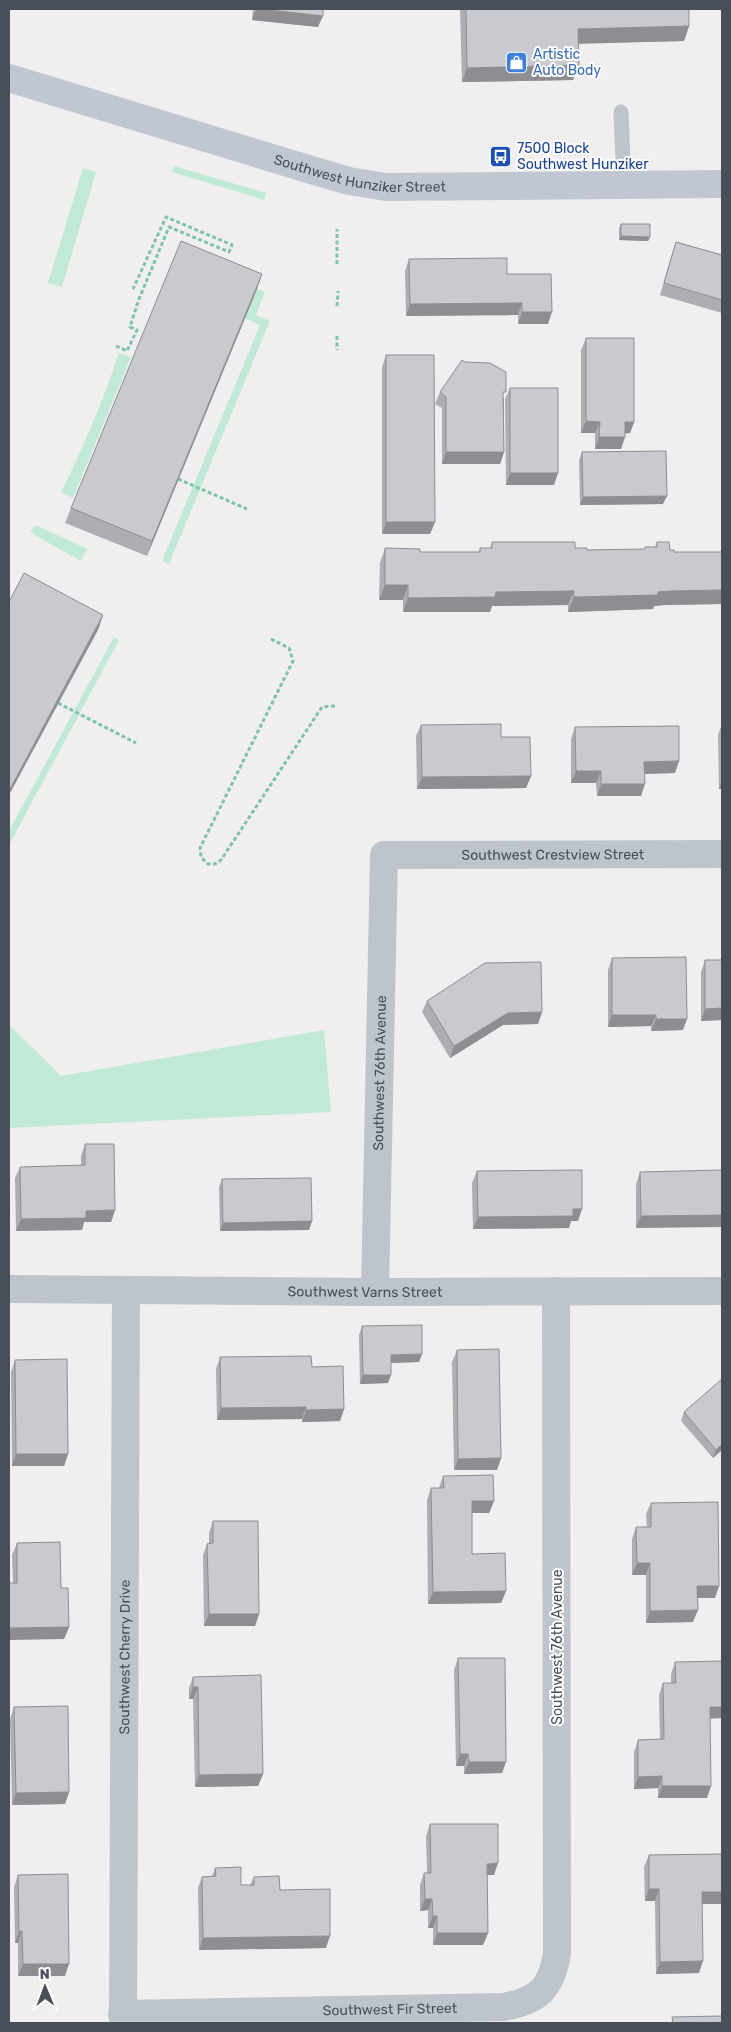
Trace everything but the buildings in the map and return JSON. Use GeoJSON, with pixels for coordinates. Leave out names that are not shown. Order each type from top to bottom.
{"type":"FeatureCollection","features":[{"type":"Feature","properties":{"kind":"street","name":"Southwest Hunziker Street"},"geometry":{"type":"LineString","coordinates":[[9,78],[308,169],[386,187],[722,184]]}},
{"type":"Feature","properties":{"kind":"street","name":"Southwest Crestview Street"},"geometry":{"type":"LineString","coordinates":[[384,855],[722,854]]}},
{"type":"Feature","properties":{"kind":"street","name":"Southwest 76th Avenue"},"geometry":{"type":"LineString","coordinates":[[376,1292],[384,855]]}},
{"type":"Feature","properties":{"kind":"street","name":"Southwest Varns Street"},"geometry":{"type":"LineString","coordinates":[[9,1289],[376,1292],[722,1291]]}},
{"type":"Feature","properties":{"kind":"street","name":"Southwest Cherry Drive"},"geometry":{"type":"LineString","coordinates":[[123,2019],[126,1291]]}},
{"type":"Feature","properties":{"kind":"street","name":"Southwest 76th Avenue"},"geometry":{"type":"LineString","coordinates":[[535,1997],[547,1987],[554,1972],[557,1954],[556,1291]]}},
{"type":"Feature","properties":{"kind":"street","name":"Southwest Fir Street"},"geometry":{"type":"LineString","coordinates":[[123,2019],[503,2007],[520,2004],[535,1997]]}},
{"type":"Feature","properties":{"kind":"lane"},"geometry":{"type":"LineString","coordinates":[[621,112],[624,184]]}},
{"type":"Feature","properties":{"kind":"path"},"geometry":{"type":"LineString","coordinates":[[116,346],[127,351],[137,330],[130,327],[139,299],[169,227],[230,252],[232,245],[166,217],[133,289]]}},
{"type":"Feature","properties":{"kind":"path"},"geometry":{"type":"LineString","coordinates":[[337,264],[338,229]]}},
{"type":"Feature","properties":{"kind":"path"},"geometry":{"type":"LineString","coordinates":[[337,306],[338,291]]}},
{"type":"Feature","properties":{"kind":"path"},"geometry":{"type":"LineString","coordinates":[[337,336],[338,350]]}},
{"type":"Feature","properties":{"kind":"path"},"geometry":{"type":"LineString","coordinates":[[178,480],[247,509]]}},
{"type":"Feature","properties":{"kind":"path"},"geometry":{"type":"LineString","coordinates":[[271,639],[289,648],[293,661],[200,848],[201,857],[208,864],[215,864],[221,860],[322,707],[336,706]]}},
{"type":"Feature","properties":{"kind":"path"},"geometry":{"type":"LineString","coordinates":[[58,703],[136,743]]}},
{"type":"Feature","properties":{"kind":"green space"},"geometry":{"type":"Polygon","coordinates":[[[174,166],[266,193],[264,200],[172,172],[174,166]]]}},
{"type":"Feature","properties":{"kind":"green space"},"geometry":{"type":"Polygon","coordinates":[[[83,168],[96,172],[62,287],[48,283],[83,168]]]}},
{"type":"Feature","properties":{"kind":"green space"},"geometry":{"type":"Polygon","coordinates":[[[257,289],[265,292],[256,315],[270,321],[169,564],[162,561],[260,325],[244,318],[257,289]]]}},
{"type":"Feature","properties":{"kind":"green space"},"geometry":{"type":"Polygon","coordinates":[[[119,353],[131,357],[73,498],[61,492],[93,423],[119,353]]]}},
{"type":"Feature","properties":{"kind":"green space"},"geometry":{"type":"Polygon","coordinates":[[[36,525],[87,549],[81,561],[36,536],[30,531],[36,525]]]}},
{"type":"Feature","properties":{"kind":"green space"},"geometry":{"type":"Polygon","coordinates":[[[114,637],[119,640],[9,845],[9,831],[114,637]]]}},
{"type":"Feature","properties":{"kind":"green space"},"geometry":{"type":"Polygon","coordinates":[[[9,1025],[61,1076],[324,1030],[331,1112],[9,1128],[9,1025]]]}},
{"type":"Feature","properties":{"kind":"place","name":"Artistic Auto Body"},"geometry":{"type":"Point","coordinates":[517,62]}},
{"type":"Feature","properties":{"kind":"place","name":"7500 Block Southwest Hunziker"},"geometry":{"type":"Point","coordinates":[501,156]}}]}
